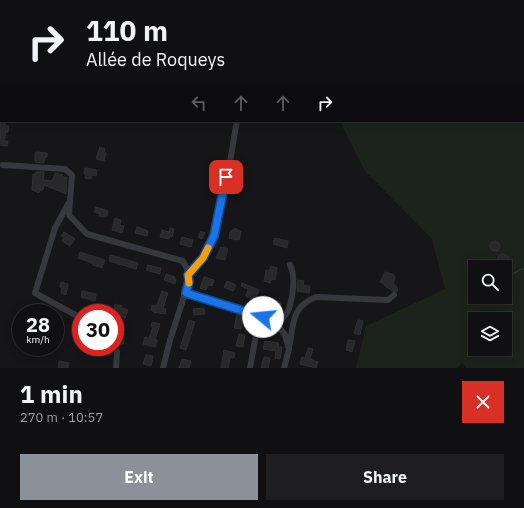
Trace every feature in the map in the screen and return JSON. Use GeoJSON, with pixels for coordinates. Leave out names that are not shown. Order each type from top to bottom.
{"type":"FeatureCollection","features":[{"type":"Feature","properties":{"kind":"street"},"geometry":{"type":"LineString","coordinates":[[188,275],[203,258],[214,236],[224,192],[236,122]]}},
{"type":"Feature","properties":{"kind":"street"},"geometry":{"type":"LineString","coordinates":[[4,165],[65,169],[72,175],[69,215],[87,234],[183,261],[187,269],[189,281],[170,340],[163,368]]}},
{"type":"Feature","properties":{"kind":"street"},"geometry":{"type":"LineString","coordinates":[[69,202],[55,228],[35,293],[72,313]]}},
{"type":"Feature","properties":{"kind":"street"},"geometry":{"type":"LineString","coordinates":[[279,326],[288,310],[292,297],[294,272],[290,265]]}},
{"type":"Feature","properties":{"kind":"street"},"geometry":{"type":"LineString","coordinates":[[186,293],[275,321],[285,335],[289,349]]}},
{"type":"Feature","properties":{"kind":"street"},"geometry":{"type":"LineString","coordinates":[[284,368],[296,311],[306,301],[316,297],[388,300],[394,295]]}},
{"type":"Feature","properties":{"kind":"street"},"geometry":{"type":"LineString","coordinates":[[250,368],[257,330],[263,317]]}},
{"type":"Feature","properties":{"kind":"street"},"geometry":{"type":"LineString","coordinates":[[279,326],[286,327],[294,324]]}},
{"type":"Feature","properties":{"kind":"street"},"geometry":{"type":"LineString","coordinates":[[116,368],[117,356]]}},
{"type":"Feature","properties":{"kind":"shaded area"},"geometry":{"type":"Polygon","coordinates":[[[340,122],[524,122],[524,368],[466,368],[462,363],[457,368],[356,368],[366,326],[445,289],[432,239],[365,171],[340,122]]]}},
{"type":"Feature","properties":{"kind":"building"},"geometry":{"type":"Polygon","coordinates":[[[0,122],[5,123],[5,126],[9,126],[4,141],[8,141],[7,146],[0,145],[0,122]]]}},
{"type":"Feature","properties":{"kind":"building"},"geometry":{"type":"Polygon","coordinates":[[[100,147],[105,149],[104,153],[106,153],[104,161],[96,159],[100,147]]]}},
{"type":"Feature","properties":{"kind":"building"},"geometry":{"type":"Polygon","coordinates":[[[36,152],[47,153],[44,163],[35,162],[36,152]]]}},
{"type":"Feature","properties":{"kind":"building"},"geometry":{"type":"Polygon","coordinates":[[[85,168],[97,170],[96,176],[92,175],[91,179],[85,178],[85,168]]]}},
{"type":"Feature","properties":{"kind":"building"},"geometry":{"type":"Polygon","coordinates":[[[36,172],[44,172],[43,180],[52,181],[55,173],[63,175],[62,177],[67,177],[66,194],[44,185],[43,190],[40,190],[39,193],[32,190],[33,174],[36,174],[36,172]]]}},
{"type":"Feature","properties":{"kind":"building"},"geometry":{"type":"Polygon","coordinates":[[[96,207],[108,211],[107,216],[99,216],[100,214],[94,212],[96,207]]]}},
{"type":"Feature","properties":{"kind":"building"},"geometry":{"type":"Polygon","coordinates":[[[115,218],[121,220],[120,225],[124,226],[122,233],[112,230],[115,218]]]}},
{"type":"Feature","properties":{"kind":"building"},"geometry":{"type":"Polygon","coordinates":[[[137,227],[148,231],[147,236],[135,233],[137,227]]]}},
{"type":"Feature","properties":{"kind":"building"},"geometry":{"type":"Polygon","coordinates":[[[170,228],[174,229],[172,237],[170,236],[169,239],[160,237],[162,230],[169,232],[170,228]]]}},
{"type":"Feature","properties":{"kind":"building"},"geometry":{"type":"Polygon","coordinates":[[[235,228],[241,232],[239,240],[229,238],[230,232],[235,228]]]}},
{"type":"Feature","properties":{"kind":"building"},"geometry":{"type":"Polygon","coordinates":[[[201,231],[205,233],[202,239],[198,237],[201,231]]]}},
{"type":"Feature","properties":{"kind":"building"},"geometry":{"type":"Polygon","coordinates":[[[64,232],[75,239],[70,246],[62,241],[64,237],[61,236],[64,232]]]}},
{"type":"Feature","properties":{"kind":"building"},"geometry":{"type":"Polygon","coordinates":[[[182,237],[193,240],[191,247],[180,244],[182,237]]]}},
{"type":"Feature","properties":{"kind":"building"},"geometry":{"type":"Polygon","coordinates":[[[275,238],[288,241],[287,248],[273,244],[275,238]]]}},
{"type":"Feature","properties":{"kind":"building"},"geometry":{"type":"Polygon","coordinates":[[[493,241],[497,241],[500,246],[497,251],[493,251],[490,248],[490,244],[493,241]]]}},
{"type":"Feature","properties":{"kind":"building"},"geometry":{"type":"Polygon","coordinates":[[[221,247],[228,249],[225,260],[216,258],[221,247]]]}},
{"type":"Feature","properties":{"kind":"building"},"geometry":{"type":"Polygon","coordinates":[[[80,252],[105,260],[102,268],[78,258],[80,252]]]}},
{"type":"Feature","properties":{"kind":"building"},"geometry":{"type":"Polygon","coordinates":[[[501,254],[508,255],[509,260],[497,260],[498,255],[501,254]]]}},
{"type":"Feature","properties":{"kind":"building"},"geometry":{"type":"Polygon","coordinates":[[[110,255],[138,263],[136,269],[109,261],[110,255]]]}},
{"type":"Feature","properties":{"kind":"building"},"geometry":{"type":"Polygon","coordinates":[[[148,265],[161,268],[160,274],[146,270],[148,265]]]}},
{"type":"Feature","properties":{"kind":"building"},"geometry":{"type":"Polygon","coordinates":[[[271,266],[277,268],[275,280],[272,279],[270,283],[264,281],[266,270],[269,271],[271,266]]]}},
{"type":"Feature","properties":{"kind":"building"},"geometry":{"type":"Polygon","coordinates":[[[385,272],[393,274],[395,277],[393,284],[398,289],[397,292],[392,291],[380,282],[385,272]]]}},
{"type":"Feature","properties":{"kind":"building"},"geometry":{"type":"Polygon","coordinates":[[[166,274],[175,277],[175,284],[164,280],[166,274]]]}},
{"type":"Feature","properties":{"kind":"building"},"geometry":{"type":"Polygon","coordinates":[[[204,277],[214,280],[212,286],[208,285],[206,290],[200,288],[204,277]]]}},
{"type":"Feature","properties":{"kind":"building"},"geometry":{"type":"Polygon","coordinates":[[[298,280],[304,281],[303,285],[310,286],[309,293],[297,291],[298,280]]]}},
{"type":"Feature","properties":{"kind":"building"},"geometry":{"type":"Polygon","coordinates":[[[227,281],[236,285],[233,291],[224,287],[227,281]]]}},
{"type":"Feature","properties":{"kind":"building"},"geometry":{"type":"Polygon","coordinates":[[[61,282],[68,284],[66,295],[61,293],[61,282]]]}},
{"type":"Feature","properties":{"kind":"building"},"geometry":{"type":"Polygon","coordinates":[[[242,283],[259,290],[255,300],[246,296],[248,289],[241,286],[242,283]]]}},
{"type":"Feature","properties":{"kind":"building"},"geometry":{"type":"Polygon","coordinates":[[[82,291],[96,294],[95,301],[81,297],[82,291]]]}},
{"type":"Feature","properties":{"kind":"building"},"geometry":{"type":"Polygon","coordinates":[[[162,291],[168,293],[163,308],[166,309],[165,314],[153,312],[153,310],[151,310],[152,305],[157,305],[162,291]]]}},
{"type":"Feature","properties":{"kind":"building"},"geometry":{"type":"Polygon","coordinates":[[[281,302],[282,308],[268,310],[267,303],[281,302]]]}},
{"type":"Feature","properties":{"kind":"building"},"geometry":{"type":"Polygon","coordinates":[[[204,308],[205,314],[194,315],[193,309],[204,308]]]}},
{"type":"Feature","properties":{"kind":"building"},"geometry":{"type":"Polygon","coordinates":[[[124,309],[128,310],[124,318],[124,309]]]}},
{"type":"Feature","properties":{"kind":"building"},"geometry":{"type":"Polygon","coordinates":[[[237,314],[244,316],[241,329],[234,328],[237,314]]]}},
{"type":"Feature","properties":{"kind":"building"},"geometry":{"type":"Polygon","coordinates":[[[189,320],[195,322],[186,350],[180,348],[189,320]]]}},
{"type":"Feature","properties":{"kind":"building"},"geometry":{"type":"Polygon","coordinates":[[[358,320],[363,321],[360,335],[354,333],[358,320]]]}},
{"type":"Feature","properties":{"kind":"building"},"geometry":{"type":"Polygon","coordinates":[[[152,322],[160,324],[155,340],[157,340],[155,347],[143,344],[145,337],[149,338],[153,327],[151,326],[152,322]]]}},
{"type":"Feature","properties":{"kind":"building"},"geometry":{"type":"Polygon","coordinates":[[[239,334],[245,335],[243,347],[236,346],[239,334]]]}},
{"type":"Feature","properties":{"kind":"building"},"geometry":{"type":"Polygon","coordinates":[[[348,340],[355,341],[352,352],[346,350],[348,340]]]}},
{"type":"Feature","properties":{"kind":"building"},"geometry":{"type":"Polygon","coordinates":[[[265,341],[279,343],[278,347],[282,347],[280,359],[275,358],[276,351],[263,349],[265,341]]]}},
{"type":"Feature","properties":{"kind":"building"},"geometry":{"type":"Polygon","coordinates":[[[308,348],[313,349],[310,359],[318,362],[316,368],[300,364],[302,357],[305,358],[308,348]]]}},
{"type":"Feature","properties":{"kind":"building"},"geometry":{"type":"Polygon","coordinates":[[[224,350],[235,353],[234,358],[230,357],[228,368],[221,368],[224,350]]]}},
{"type":"Feature","properties":{"kind":"building"},"geometry":{"type":"Polygon","coordinates":[[[146,355],[153,356],[151,366],[143,364],[146,355]]]}},
{"type":"Feature","properties":{"kind":"building"},"geometry":{"type":"Polygon","coordinates":[[[264,357],[270,358],[268,368],[261,368],[264,357]]]}},
{"type":"Feature","properties":{"kind":"building"},"geometry":{"type":"Polygon","coordinates":[[[182,359],[191,361],[189,368],[179,368],[182,359]]]}},
{"type":"Feature","properties":{"kind":"building"},"geometry":{"type":"Polygon","coordinates":[[[59,361],[69,363],[68,368],[58,368],[59,361]]]}},
{"type":"Feature","properties":{"kind":"waterway"},"geometry":{"type":"LineString","coordinates":[[512,274],[524,268]]}},
{"type":"Feature","properties":{"kind":"slow traffic"},"geometry":{"type":"LineString","coordinates":[[189,283],[188,275],[203,258],[208,248]]}},
{"type":"Feature","properties":{"kind":"route"},"geometry":{"type":"LineString","coordinates":[[226,177],[214,236],[203,258],[188,275],[189,281],[186,293],[263,317]]}}]}
